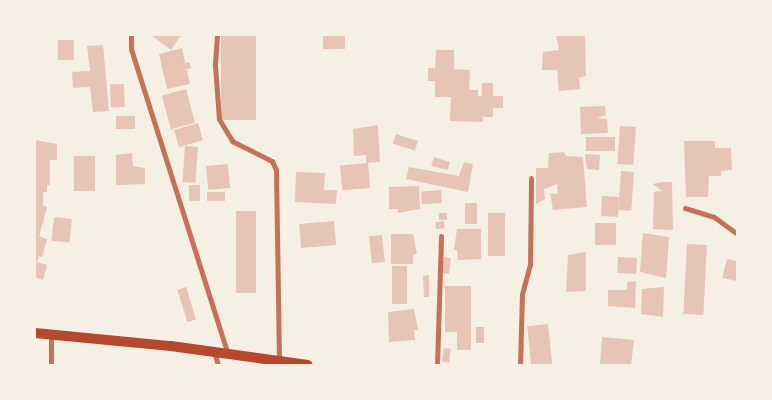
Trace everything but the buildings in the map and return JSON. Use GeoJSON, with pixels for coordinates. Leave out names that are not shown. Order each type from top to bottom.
{"type":"FeatureCollection","features":[{"type":"Feature","properties":{"kind":"main road"},"geometry":{"type":"LineString","coordinates":[[35,333],[214,352],[308,365]]}},
{"type":"Feature","properties":{"kind":"street"},"geometry":{"type":"LineString","coordinates":[[131,35],[131,50],[228,354]]}},
{"type":"Feature","properties":{"kind":"street"},"geometry":{"type":"LineString","coordinates":[[217,35],[215,65],[219,119],[232,141],[272,161],[276,170],[279,360]]}},
{"type":"Feature","properties":{"kind":"street"},"geometry":{"type":"LineString","coordinates":[[520,365],[522,294],[530,265],[531,178]]}},
{"type":"Feature","properties":{"kind":"street"},"geometry":{"type":"LineString","coordinates":[[685,208],[714,217],[737,234]]}},
{"type":"Feature","properties":{"kind":"street"},"geometry":{"type":"LineString","coordinates":[[437,365],[441,236]]}},
{"type":"Feature","properties":{"kind":"street"},"geometry":{"type":"LineString","coordinates":[[51,335],[51,365]]}},
{"type":"Feature","properties":{"kind":"street"},"geometry":{"type":"LineString","coordinates":[[214,352],[218,365]]}}]}
